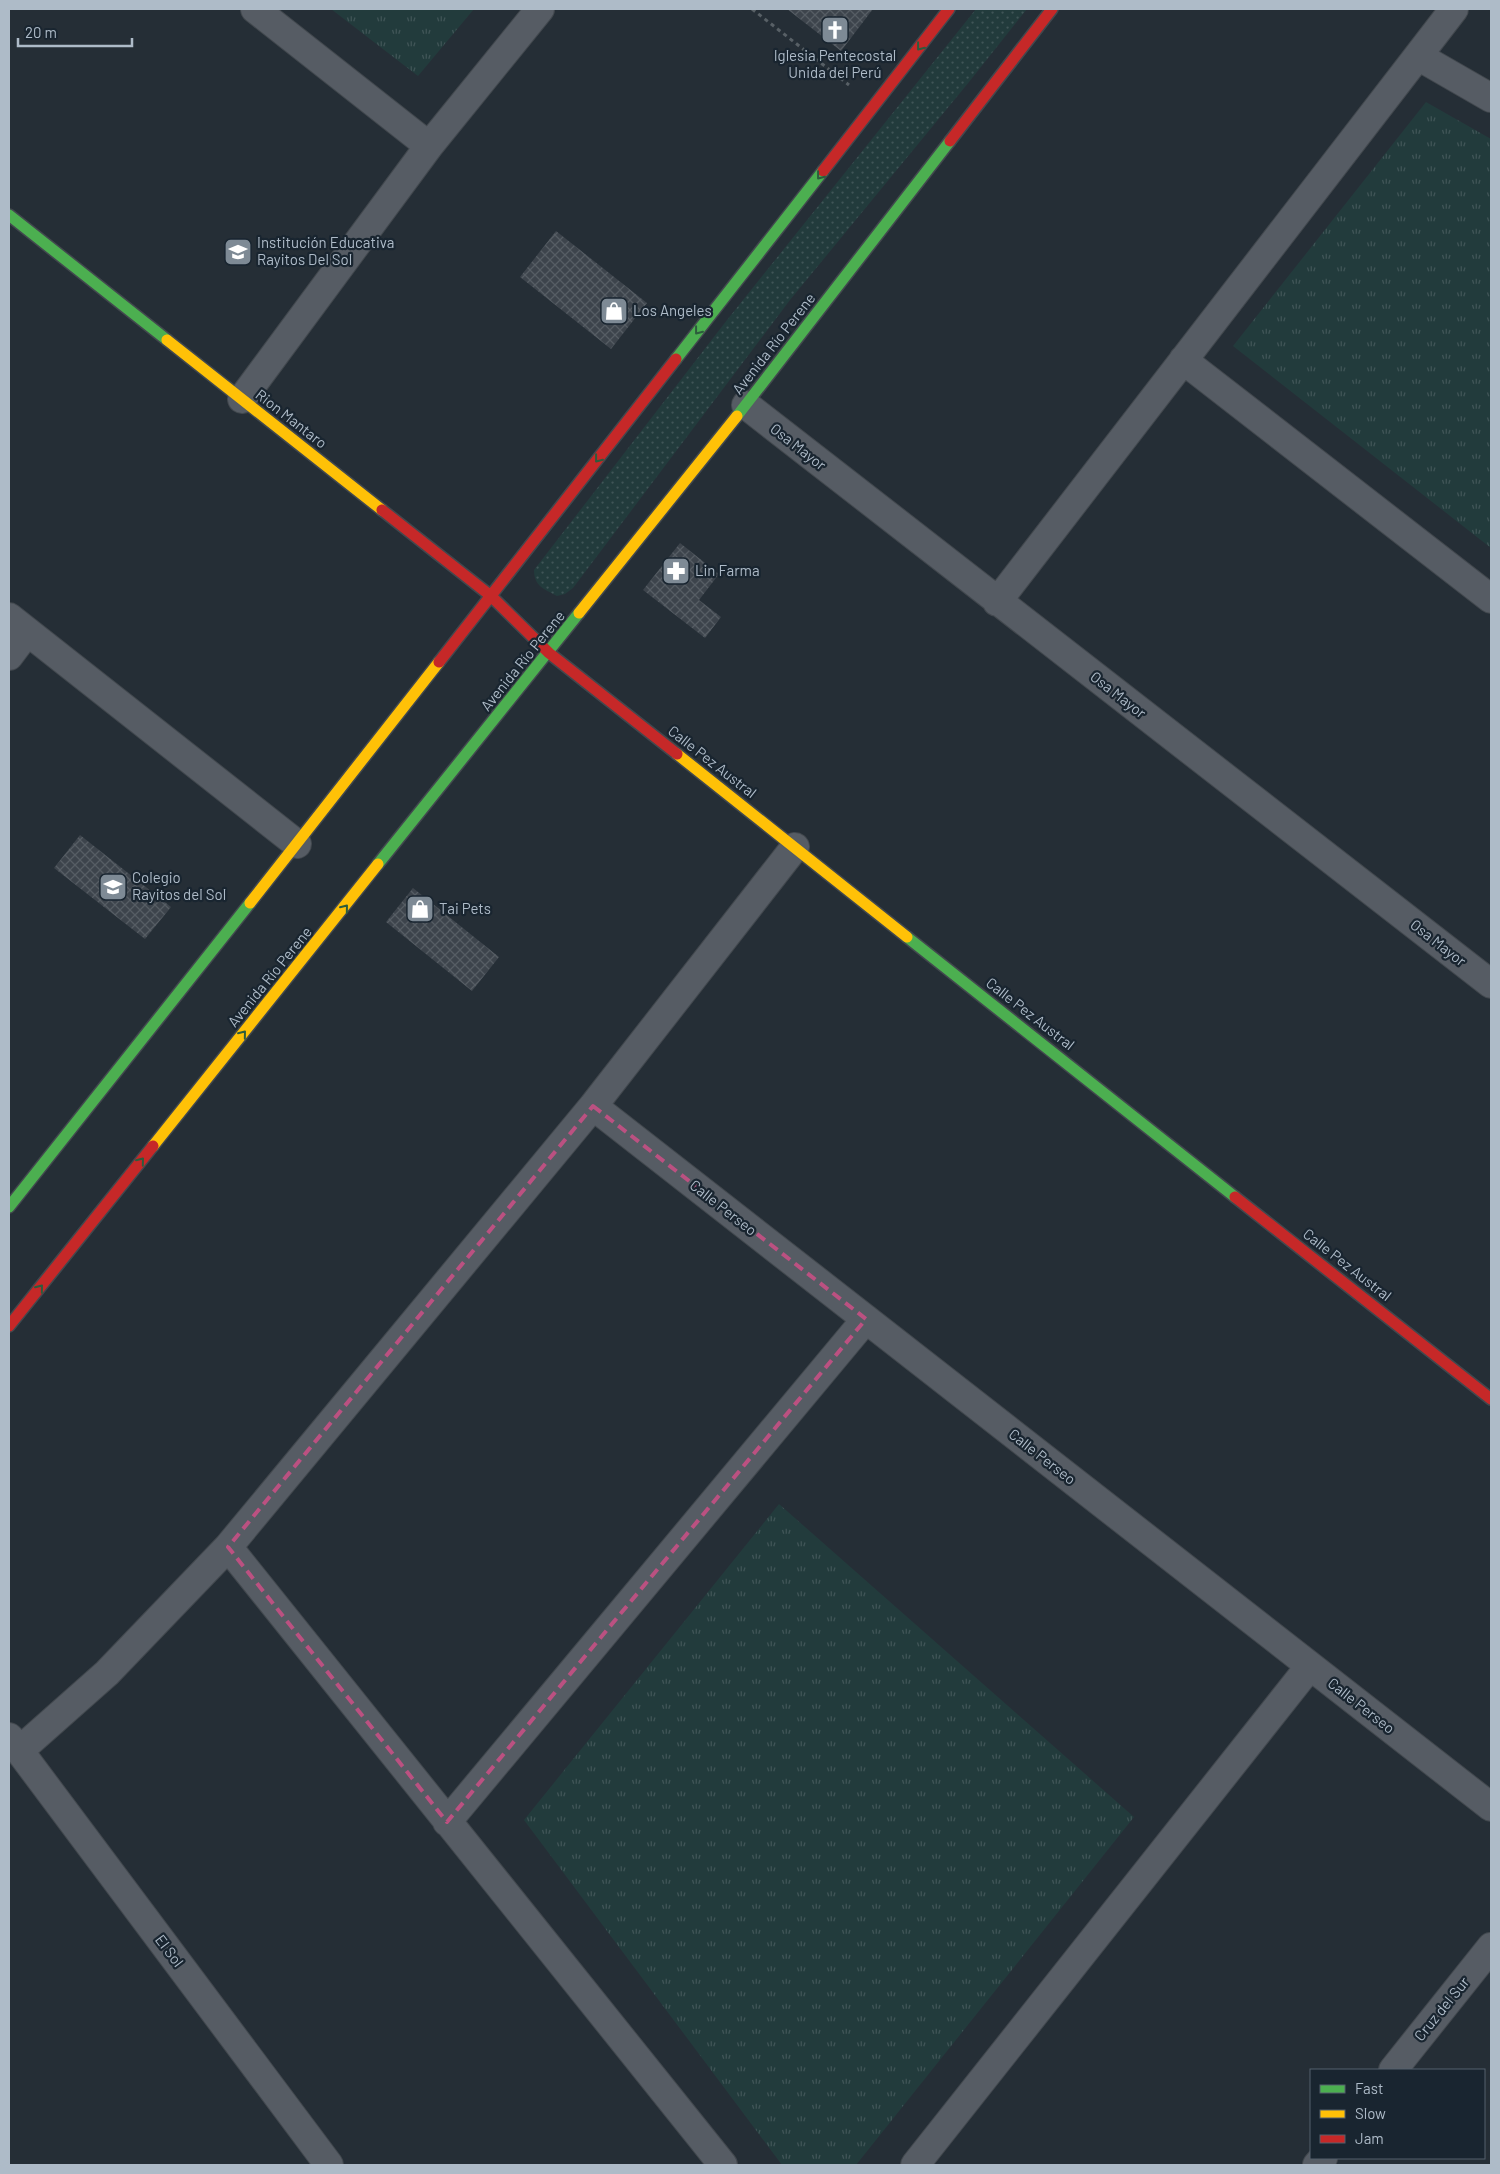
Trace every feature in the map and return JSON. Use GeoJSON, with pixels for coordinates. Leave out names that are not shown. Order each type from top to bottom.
{"type":"FeatureCollection","features":[{"type":"Feature","properties":{"kind":"street"},"geometry":{"type":"LineString","coordinates":[[255,9],[429,146]]}},
{"type":"Feature","properties":{"kind":"street"},"geometry":{"type":"LineString","coordinates":[[242,399],[429,146],[540,9]]}},
{"type":"Feature","properties":{"kind":"street"},"geometry":{"type":"LineString","coordinates":[[9,1207],[297,844],[949,9]]}},
{"type":"Feature","properties":{"kind":"street","name":"Avenida Río Perene"},"geometry":{"type":"LineString","coordinates":[[9,1326],[746,405],[1052,9]]}},
{"type":"Feature","properties":{"kind":"street"},"geometry":{"type":"LineString","coordinates":[[997,602],[1454,9]]}},
{"type":"Feature","properties":{"kind":"street"},"geometry":{"type":"LineString","coordinates":[[1418,56],[1491,98]]}},
{"type":"Feature","properties":{"kind":"street","name":"Rion Mantaro"},"geometry":{"type":"LineString","coordinates":[[9,215],[491,596],[549,653]]}},
{"type":"Feature","properties":{"kind":"street"},"geometry":{"type":"LineString","coordinates":[[1183,360],[1491,599]]}},
{"type":"Feature","properties":{"kind":"street","name":"Osa Mayor"},"geometry":{"type":"LineString","coordinates":[[746,405],[997,602],[1491,984]]}},
{"type":"Feature","properties":{"kind":"street"},"geometry":{"type":"LineString","coordinates":[[9,656],[18,624],[297,844]]}},
{"type":"Feature","properties":{"kind":"street","name":"Calle Pez Austral"},"geometry":{"type":"LineString","coordinates":[[549,653],[1491,1399]]}},
{"type":"Feature","properties":{"kind":"street"},"geometry":{"type":"LineString","coordinates":[[14,1744],[107,1673],[228,1547],[593,1106],[795,847]]}},
{"type":"Feature","properties":{"kind":"street","name":"Calle Perseo"},"geometry":{"type":"LineString","coordinates":[[593,1106],[1491,1807]]}},
{"type":"Feature","properties":{"kind":"street"},"geometry":{"type":"LineString","coordinates":[[447,1822],[866,1320]]}},
{"type":"Feature","properties":{"kind":"street"},"geometry":{"type":"LineString","coordinates":[[228,1547],[723,2165]]}},
{"type":"Feature","properties":{"kind":"street"},"geometry":{"type":"LineString","coordinates":[[915,2165],[1310,1666]]}},
{"type":"Feature","properties":{"kind":"street","name":"El Sol"},"geometry":{"type":"LineString","coordinates":[[14,1744],[329,2165]]}},
{"type":"Feature","properties":{"kind":"street","name":"Cruz del Sur"},"geometry":{"type":"LineString","coordinates":[[1394,2069],[1491,1947]]}},
{"type":"Feature","properties":{"kind":"path"},"geometry":{"type":"LineString","coordinates":[[752,9],[875,105]]}},
{"type":"Feature","properties":{"kind":"highlighted area"},"geometry":{"type":"Polygon","coordinates":[[[593,1106],[866,1319],[447,1822],[228,1547],[593,1106]]]}},
{"type":"Feature","properties":{"kind":"green space"},"geometry":{"type":"Polygon","coordinates":[[[331,9],[474,9],[418,76],[331,9]]]}},
{"type":"Feature","properties":{"kind":"green space"},"geometry":{"type":"Polygon","coordinates":[[[976,9],[1027,9],[790,300],[573,588],[565,594],[557,596],[544,589],[536,580],[534,570],[727,320],[976,9]]]}},
{"type":"Feature","properties":{"kind":"green space"},"geometry":{"type":"Polygon","coordinates":[[[1426,102],[1491,139],[1491,548],[1233,346],[1426,102]]]}},
{"type":"Feature","properties":{"kind":"green space"},"geometry":{"type":"Polygon","coordinates":[[[779,1504],[1134,1817],[856,2165],[782,2165],[524,1820],[779,1504]]]}},
{"type":"Feature","properties":{"kind":"building","name":"Iglesia Pentecostal Unida del Perú"},"geometry":{"type":"Polygon","coordinates":[[[787,9],[873,9],[841,51],[787,9]]]}},
{"type":"Feature","properties":{"kind":"building"},"geometry":{"type":"Polygon","coordinates":[[[556,231],[647,303],[611,349],[520,277],[556,231]]]}},
{"type":"Feature","properties":{"kind":"building"},"geometry":{"type":"Polygon","coordinates":[[[680,543],[719,574],[699,600],[721,617],[705,638],[643,590],[680,543]]]}},
{"type":"Feature","properties":{"kind":"building","name":"Colegio Rayitos del Sol"},"geometry":{"type":"Polygon","coordinates":[[[80,835],[171,907],[145,939],[54,868],[80,835]]]}},
{"type":"Feature","properties":{"kind":"building"},"geometry":{"type":"Polygon","coordinates":[[[413,888],[499,957],[472,991],[386,922],[413,888]]]}},
{"type":"Feature","properties":{"kind":"traffic: fast"},"geometry":{"type":"LineString","coordinates":[[737,416],[950,141]]}},
{"type":"Feature","properties":{"kind":"traffic: fast"},"geometry":{"type":"LineString","coordinates":[[676,359],[823,171]]}},
{"type":"Feature","properties":{"kind":"traffic: fast"},"geometry":{"type":"LineString","coordinates":[[9,215],[167,340]]}},
{"type":"Feature","properties":{"kind":"traffic: fast"},"geometry":{"type":"LineString","coordinates":[[378,864],[579,613]]}},
{"type":"Feature","properties":{"kind":"traffic: fast"},"geometry":{"type":"LineString","coordinates":[[9,1207],[250,903]]}},
{"type":"Feature","properties":{"kind":"traffic: fast"},"geometry":{"type":"LineString","coordinates":[[907,937],[1235,1197]]}},
{"type":"Feature","properties":{"kind":"traffic: slow"},"geometry":{"type":"LineString","coordinates":[[167,340],[382,510]]}},
{"type":"Feature","properties":{"kind":"traffic: slow"},"geometry":{"type":"LineString","coordinates":[[579,613],[737,416]]}},
{"type":"Feature","properties":{"kind":"traffic: slow"},"geometry":{"type":"LineString","coordinates":[[250,903],[439,662]]}},
{"type":"Feature","properties":{"kind":"traffic: slow"},"geometry":{"type":"LineString","coordinates":[[677,754],[907,937]]}},
{"type":"Feature","properties":{"kind":"traffic: slow"},"geometry":{"type":"LineString","coordinates":[[153,1146],[378,864]]}},
{"type":"Feature","properties":{"kind":"traffic: jam"},"geometry":{"type":"LineString","coordinates":[[823,171],[949,9]]}},
{"type":"Feature","properties":{"kind":"traffic: jam"},"geometry":{"type":"LineString","coordinates":[[950,141],[1052,9]]}},
{"type":"Feature","properties":{"kind":"traffic: jam"},"geometry":{"type":"LineString","coordinates":[[439,662],[676,359]]}},
{"type":"Feature","properties":{"kind":"traffic: jam"},"geometry":{"type":"LineString","coordinates":[[382,510],[491,596],[549,653],[677,754]]}},
{"type":"Feature","properties":{"kind":"traffic: jam"},"geometry":{"type":"LineString","coordinates":[[9,1326],[153,1146]]}},
{"type":"Feature","properties":{"kind":"traffic: jam"},"geometry":{"type":"LineString","coordinates":[[1235,1197],[1491,1399]]}},
{"type":"Feature","properties":{"kind":"place","name":"Iglesia Pentecostal Unida del Perú"},"geometry":{"type":"Point","coordinates":[835,30]}},
{"type":"Feature","properties":{"kind":"place","name":"Institución Educativa Rayitos Del Sol"},"geometry":{"type":"Point","coordinates":[238,252]}},
{"type":"Feature","properties":{"kind":"place","name":"Los Angeles"},"geometry":{"type":"Point","coordinates":[614,311]}},
{"type":"Feature","properties":{"kind":"place","name":"Lin Farma"},"geometry":{"type":"Point","coordinates":[676,571]}},
{"type":"Feature","properties":{"kind":"place","name":"Colegio Rayitos del Sol"},"geometry":{"type":"Point","coordinates":[113,887]}},
{"type":"Feature","properties":{"kind":"place","name":"Tai Pets"},"geometry":{"type":"Point","coordinates":[420,909]}}]}
